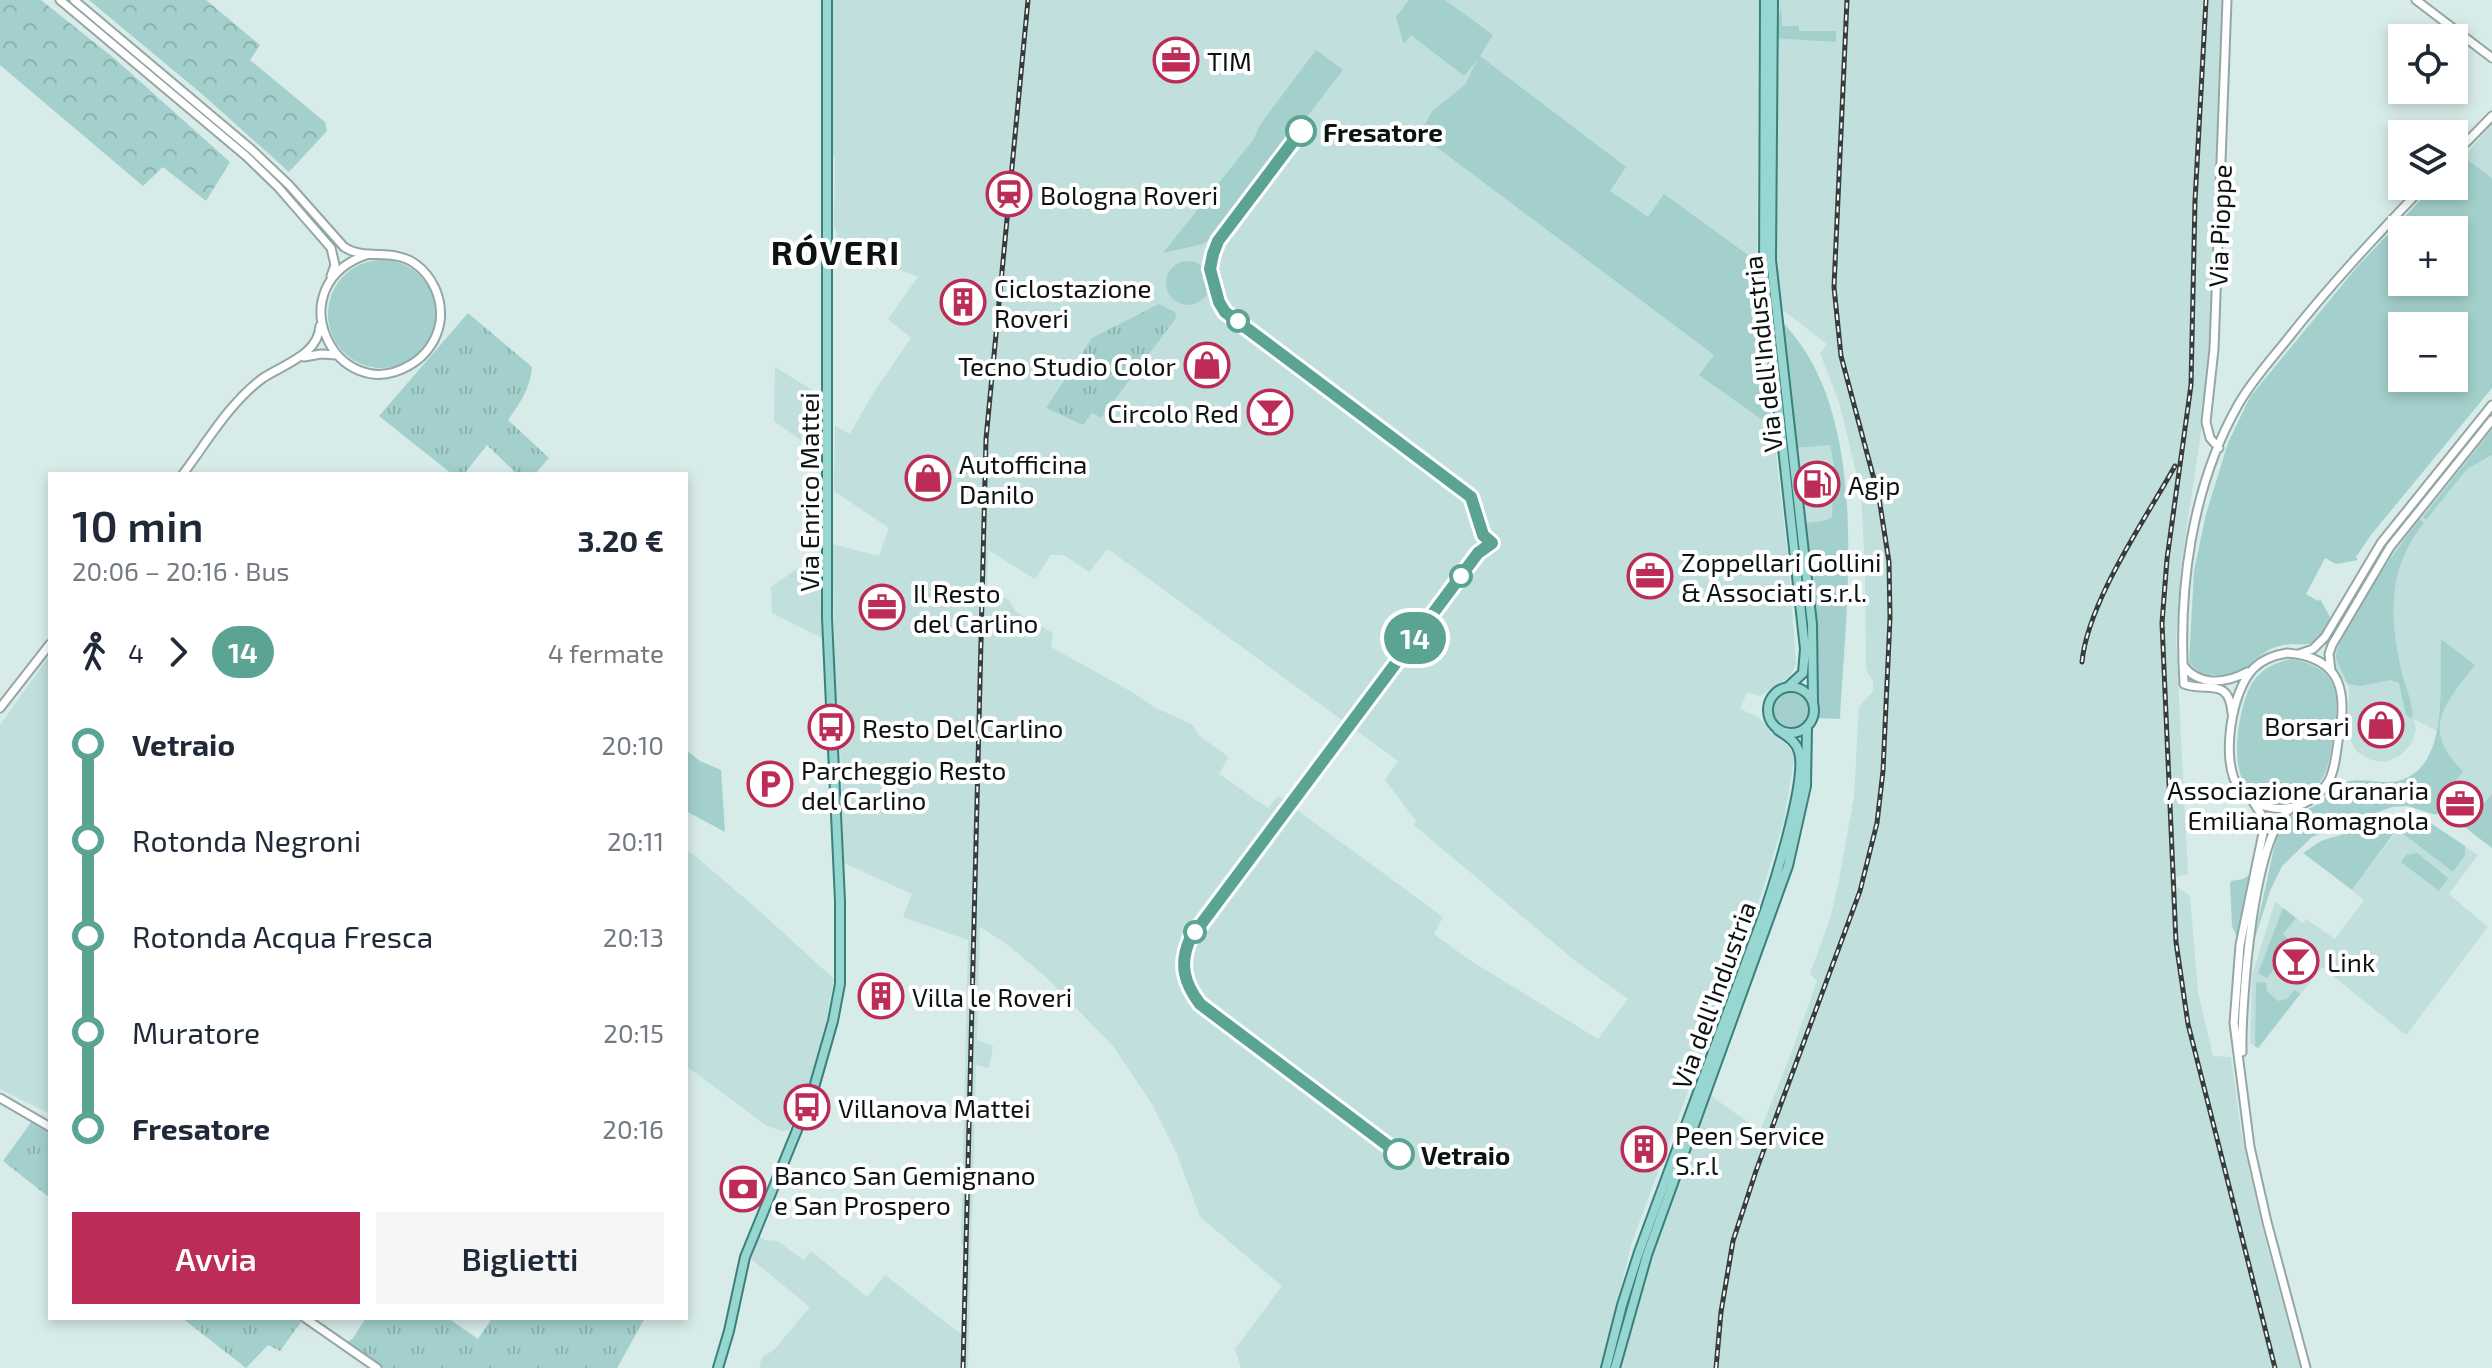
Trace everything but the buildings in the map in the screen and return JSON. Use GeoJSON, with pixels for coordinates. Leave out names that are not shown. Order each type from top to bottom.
{"type":"FeatureCollection","features":[{"type":"Feature","properties":{"kind":"main road","name":"Via Enrico Mattei"},"geometry":{"type":"LineString","coordinates":[[718,1368],[749,1245],[813,1091],[835,1017],[840,984],[840,901],[827,618],[827,0]]}},
{"type":"Feature","properties":{"kind":"main road","name":"Via dell'Industria"},"geometry":{"type":"LineString","coordinates":[[1765,0],[1764,275],[1805,649],[1803,673],[1788,687]]}},
{"type":"Feature","properties":{"kind":"main road","name":"Via dell'Industria"},"geometry":{"type":"LineString","coordinates":[[1773,0],[1771,260],[1812,624],[1813,703]]}},
{"type":"Feature","properties":{"kind":"main road"},"geometry":{"type":"LineString","coordinates":[[1788,687],[1806,692],[1813,703],[1814,716],[1807,727],[1790,733],[1778,730],[1770,720],[1769,703],[1776,692],[1788,687]]}},
{"type":"Feature","properties":{"kind":"main road","name":"Via dell'Industria"},"geometry":{"type":"LineString","coordinates":[[1615,1368],[1647,1255],[1788,866],[1806,786],[1807,727]]}},
{"type":"Feature","properties":{"kind":"main road","name":"Via dell'Industria"},"geometry":{"type":"LineString","coordinates":[[1606,1368],[1639,1252],[1782,858],[1800,758],[1793,741],[1778,730]]}},
{"type":"Feature","properties":{"kind":"street"},"geometry":{"type":"LineString","coordinates":[[60,0],[246,156],[286,195],[331,248],[335,265],[321,303],[320,334],[314,344],[251,388],[185,472]]}},
{"type":"Feature","properties":{"kind":"street"},"geometry":{"type":"LineString","coordinates":[[74,0],[251,149],[289,185],[344,247],[353,253],[398,256],[423,271],[438,295],[440,324],[428,351],[405,369],[376,374],[362,371],[337,355],[323,333],[321,320]]}},
{"type":"Feature","properties":{"kind":"street","name":"Via Pioppe"},"geometry":{"type":"LineString","coordinates":[[2219,448],[2210,438],[2206,422],[2214,349],[2227,0]]}},
{"type":"Feature","properties":{"kind":"street"},"geometry":{"type":"LineString","coordinates":[[2416,0],[2492,58]]}},
{"type":"Feature","properties":{"kind":"street"},"geometry":{"type":"LineString","coordinates":[[2468,141],[2492,116]]}},
{"type":"Feature","properties":{"kind":"street"},"geometry":{"type":"LineString","coordinates":[[2184,684],[2183,604],[2190,549],[2219,448],[2248,389],[2328,287],[2411,200]]}},
{"type":"Feature","properties":{"kind":"street"},"geometry":{"type":"LineString","coordinates":[[327,286],[344,265],[369,254]]}},
{"type":"Feature","properties":{"kind":"street"},"geometry":{"type":"LineString","coordinates":[[294,360],[321,354],[337,355]]}},
{"type":"Feature","properties":{"kind":"street"},"geometry":{"type":"LineString","coordinates":[[2184,684],[2197,679],[2212,681],[2233,678],[2277,655],[2299,654],[2313,649],[2325,637],[2381,543],[2492,405]]}},
{"type":"Feature","properties":{"kind":"street"},"geometry":{"type":"LineString","coordinates":[[2332,673],[2329,654],[2332,645],[2380,562],[2492,420]]}},
{"type":"Feature","properties":{"kind":"street"},"geometry":{"type":"LineString","coordinates":[[0,708],[48,647]]}},
{"type":"Feature","properties":{"kind":"street"},"geometry":{"type":"LineString","coordinates":[[2242,1086],[2244,981],[2251,929],[2272,833],[2280,818],[2292,808],[2315,797],[2331,776],[2344,703],[2332,673],[2320,662],[2299,654]]}},
{"type":"Feature","properties":{"kind":"street"},"geometry":{"type":"LineString","coordinates":[[2182,662],[2197,679]]}},
{"type":"Feature","properties":{"kind":"street"},"geometry":{"type":"LineString","coordinates":[[2252,669],[2240,691],[2228,751],[2230,772],[2237,786],[2261,814],[2264,828],[2243,924],[2234,1023],[2258,1184],[2306,1368]]}},
{"type":"Feature","properties":{"kind":"street"},"geometry":{"type":"LineString","coordinates":[[2184,684],[2193,688],[2212,686],[2225,692],[2232,706],[2232,727]]}},
{"type":"Feature","properties":{"kind":"street"},"geometry":{"type":"LineString","coordinates":[[2252,800],[2270,808],[2292,808]]}},
{"type":"Feature","properties":{"kind":"street"},"geometry":{"type":"LineString","coordinates":[[0,1098],[48,1126]]}},
{"type":"Feature","properties":{"kind":"street"},"geometry":{"type":"LineString","coordinates":[[308,1320],[377,1368]]}},
{"type":"Feature","properties":{"kind":"shaded area"},"geometry":{"type":"Polygon","coordinates":[[[821,0],[1759,0],[1757,291],[1789,566],[1796,664],[1790,677],[1760,696],[1747,692],[1740,709],[1758,717],[1795,753],[1784,820],[1763,889],[1632,1242],[1601,1368],[1241,1368],[1235,1349],[1282,1286],[1200,1217],[1177,1154],[1152,1104],[1113,1046],[1048,979],[1008,945],[980,927],[977,1040],[993,1046],[989,1068],[976,1065],[968,1368],[759,1368],[762,1357],[774,1350],[810,1307],[751,1259],[759,1236],[777,1241],[804,1260],[811,1251],[867,1297],[885,1275],[962,1335],[968,940],[903,917],[912,894],[844,863],[840,746],[837,744],[832,544],[879,556],[889,528],[834,491],[835,426],[850,434],[911,338],[888,319],[918,277],[836,244],[835,157],[822,151],[821,0]],[[1108,549],[1089,572],[1064,555],[1051,555],[1035,579],[988,550],[987,590],[1009,600],[1016,612],[1053,633],[1051,647],[1154,707],[1193,725],[1198,735],[1228,758],[1219,774],[1268,808],[1278,796],[1443,917],[1434,934],[1468,959],[1598,1039],[1628,999],[1574,960],[1414,825],[1416,821],[1385,780],[1398,761],[1108,549]]]}},
{"type":"Feature","properties":{"kind":"shaded area"},"geometry":{"type":"Polygon","coordinates":[[[1777,0],[2223,0],[2211,365],[2181,566],[2176,640],[2188,874],[2176,877],[2177,887],[2190,896],[2198,992],[2213,1056],[2231,1057],[2241,1132],[2261,1224],[2300,1368],[1619,1368],[1648,1263],[1710,1095],[1760,1131],[1792,1051],[1817,981],[1810,974],[1830,919],[1839,880],[1854,797],[1859,707],[1873,691],[1873,682],[1866,669],[1861,493],[1839,402],[1820,353],[1827,344],[1780,308],[1774,205],[1777,0]]]}},
{"type":"Feature","properties":{"kind":"shaded area"},"geometry":{"type":"Polygon","coordinates":[[[2492,124],[2492,178],[2468,160],[2468,152],[2492,124]]]}},
{"type":"Feature","properties":{"kind":"shaded area"},"geometry":{"type":"Polygon","coordinates":[[[775,367],[825,398],[824,457],[774,421],[775,367]]]}},
{"type":"Feature","properties":{"kind":"shaded area"},"geometry":{"type":"Polygon","coordinates":[[[2492,428],[2492,848],[2432,801],[2437,731],[2414,719],[2416,729],[2412,743],[2401,755],[2386,762],[2371,760],[2356,751],[2348,735],[2349,687],[2333,666],[2331,653],[2391,552],[2492,428]]]}},
{"type":"Feature","properties":{"kind":"shaded area"},"geometry":{"type":"Polygon","coordinates":[[[1830,445],[1837,484],[1832,517],[1805,523],[1796,448],[1830,445]]]}},
{"type":"Feature","properties":{"kind":"shaded area"},"geometry":{"type":"Polygon","coordinates":[[[798,568],[820,572],[822,638],[772,613],[771,587],[798,568]]]}},
{"type":"Feature","properties":{"kind":"shaded area"},"geometry":{"type":"Polygon","coordinates":[[[48,658],[48,1113],[0,1089],[0,725],[48,658]]]}},
{"type":"Feature","properties":{"kind":"shaded area"},"geometry":{"type":"Polygon","coordinates":[[[2407,818],[2429,822],[2478,855],[2449,894],[2488,927],[2406,1035],[2322,967],[2258,1048],[2250,1043],[2252,975],[2275,902],[2303,923],[2306,919],[2335,939],[2364,900],[2352,890],[2407,818]]]}},
{"type":"Feature","properties":{"kind":"shaded area"},"geometry":{"type":"Polygon","coordinates":[[[688,852],[754,906],[834,979],[813,1070],[793,1126],[788,1130],[767,1126],[688,1067],[688,852]]]}},
{"type":"Feature","properties":{"kind":"green space"},"geometry":{"type":"Polygon","coordinates":[[[0,0],[41,0],[115,59],[230,162],[206,201],[163,167],[143,186],[0,65],[0,0]]]}},
{"type":"Feature","properties":{"kind":"green space"},"geometry":{"type":"Polygon","coordinates":[[[89,0],[206,0],[260,45],[250,60],[325,122],[327,131],[289,172],[202,94],[89,0]]]}},
{"type":"Feature","properties":{"kind":"green space"},"geometry":{"type":"Polygon","coordinates":[[[1409,0],[1445,0],[1493,35],[1480,56],[1626,167],[1610,191],[1648,217],[1664,194],[1748,255],[1756,255],[1772,427],[1699,375],[1714,355],[1419,134],[1433,110],[1465,85],[1477,60],[1464,76],[1411,35],[1403,42],[1396,17],[1409,0]]]}},
{"type":"Feature","properties":{"kind":"green space"},"geometry":{"type":"Polygon","coordinates":[[[1781,6],[1782,26],[1799,26],[1799,31],[1836,31],[1836,42],[1776,38],[1781,6]]]}},
{"type":"Feature","properties":{"kind":"green space"},"geometry":{"type":"Polygon","coordinates":[[[1316,50],[1343,70],[1216,235],[1203,244],[1163,253],[1253,140],[1260,125],[1316,50]]]}},
{"type":"Feature","properties":{"kind":"green space"},"geometry":{"type":"Polygon","coordinates":[[[2468,160],[2492,178],[2492,388],[2371,535],[2356,557],[2358,560],[2336,564],[2325,558],[2306,594],[2318,601],[2320,599],[2330,617],[2320,638],[2309,644],[2270,649],[2235,674],[2211,675],[2201,672],[2189,663],[2194,571],[2206,514],[2228,443],[2250,397],[2357,267],[2388,234],[2388,296],[2468,296],[2468,216],[2405,216],[2421,200],[2468,200],[2468,160]]]}},
{"type":"Feature","properties":{"kind":"green space"},"geometry":{"type":"Polygon","coordinates":[[[382,260],[403,264],[420,276],[432,293],[436,314],[432,335],[420,352],[403,364],[382,368],[361,364],[344,352],[332,335],[328,314],[332,293],[344,276],[361,264],[382,260]]]}},
{"type":"Feature","properties":{"kind":"green space"},"geometry":{"type":"Polygon","coordinates":[[[1188,261],[1204,267],[1210,283],[1204,299],[1188,305],[1172,299],[1166,283],[1172,267],[1188,261]]]}},
{"type":"Feature","properties":{"kind":"green space"},"geometry":{"type":"Polygon","coordinates":[[[1159,304],[1175,312],[1176,318],[1101,418],[1092,413],[1083,425],[1046,408],[1092,338],[1159,304]]]}},
{"type":"Feature","properties":{"kind":"green space"},"geometry":{"type":"Polygon","coordinates":[[[468,313],[532,367],[527,389],[508,420],[549,458],[537,472],[515,472],[487,445],[466,472],[449,472],[379,416],[468,313]]]}},
{"type":"Feature","properties":{"kind":"green space"},"geometry":{"type":"Polygon","coordinates":[[[1781,321],[1810,359],[1830,405],[1842,456],[1848,565],[1840,719],[1819,718],[1816,627],[1805,523],[1832,517],[1833,488],[1837,483],[1830,445],[1796,448],[1781,321]]]}},
{"type":"Feature","properties":{"kind":"green space"},"geometry":{"type":"Polygon","coordinates":[[[2492,430],[2492,455],[2467,469],[2426,520],[2423,517],[2492,430]]]}},
{"type":"Feature","properties":{"kind":"green space"},"geometry":{"type":"Polygon","coordinates":[[[2420,519],[2424,523],[2403,559],[2397,578],[2393,616],[2412,719],[2406,715],[2399,683],[2391,680],[2360,686],[2348,684],[2336,659],[2339,645],[2358,608],[2420,519]]]}},
{"type":"Feature","properties":{"kind":"green space"},"geometry":{"type":"Polygon","coordinates":[[[2441,639],[2475,665],[2441,717],[2442,742],[2463,771],[2439,804],[2465,825],[2492,794],[2492,848],[2441,809],[2436,815],[2408,806],[2392,807],[2312,837],[2282,866],[2270,891],[2253,944],[2276,839],[2286,818],[2315,805],[2343,783],[2356,780],[2398,781],[2415,773],[2427,759],[2439,721],[2441,639]]]}},
{"type":"Feature","properties":{"kind":"green space"},"geometry":{"type":"Polygon","coordinates":[[[2291,659],[2320,670],[2334,688],[2336,712],[2330,757],[2323,777],[2312,790],[2291,799],[2269,799],[2249,788],[2242,778],[2237,756],[2241,713],[2255,679],[2272,666],[2291,659]]]}},
{"type":"Feature","properties":{"kind":"green space"},"geometry":{"type":"Polygon","coordinates":[[[1791,692],[1804,697],[1809,710],[1804,723],[1791,728],[1778,723],[1773,710],[1778,697],[1791,692]]]}},
{"type":"Feature","properties":{"kind":"green space"},"geometry":{"type":"Polygon","coordinates":[[[688,752],[721,770],[725,832],[688,812],[688,752]]]}},
{"type":"Feature","properties":{"kind":"green space"},"geometry":{"type":"Polygon","coordinates":[[[2398,817],[2429,822],[2465,846],[2465,855],[2453,872],[2397,829],[2352,890],[2303,853],[2321,841],[2398,817]]]}},
{"type":"Feature","properties":{"kind":"green space"},"geometry":{"type":"Polygon","coordinates":[[[2417,853],[2448,878],[2439,891],[2401,862],[2406,855],[2417,853]]]}},
{"type":"Feature","properties":{"kind":"green space"},"geometry":{"type":"Polygon","coordinates":[[[2251,874],[2237,937],[2232,926],[2230,884],[2251,874]]]}},
{"type":"Feature","properties":{"kind":"green space"},"geometry":{"type":"Polygon","coordinates":[[[2283,908],[2296,918],[2283,934],[2291,941],[2267,978],[2258,973],[2283,908]]]}},
{"type":"Feature","properties":{"kind":"green space"},"geometry":{"type":"Polygon","coordinates":[[[2256,982],[2266,983],[2267,991],[2278,1001],[2287,999],[2294,990],[2300,994],[2258,1048],[2255,1046],[2256,982]]]}},
{"type":"Feature","properties":{"kind":"green space"},"geometry":{"type":"Polygon","coordinates":[[[35,1117],[48,1126],[48,1196],[3,1161],[35,1117]]]}},
{"type":"Feature","properties":{"kind":"green space"},"geometry":{"type":"Polygon","coordinates":[[[185,1320],[303,1320],[280,1351],[268,1345],[246,1368],[185,1320]]]}},
{"type":"Feature","properties":{"kind":"green space"},"geometry":{"type":"Polygon","coordinates":[[[365,1320],[451,1320],[478,1339],[491,1320],[644,1320],[617,1368],[378,1368],[345,1344],[365,1320]]]}},
{"type":"Feature","properties":{"kind":"railway"},"geometry":{"type":"LineString","coordinates":[[963,1368],[986,439],[1028,0]]}},
{"type":"Feature","properties":{"kind":"railway"},"geometry":{"type":"LineString","coordinates":[[1716,1368],[1721,1312],[1733,1241],[1860,891],[1877,823],[1883,771],[1890,618],[1889,562],[1879,498],[1841,356],[1834,287],[1847,0]]}},
{"type":"Feature","properties":{"kind":"railway"},"geometry":{"type":"LineString","coordinates":[[2206,0],[2195,201],[2191,385],[2167,559],[2162,623],[2176,942],[2188,1024],[2275,1368]]}},
{"type":"Feature","properties":{"kind":"railway"},"geometry":{"type":"LineString","coordinates":[[2082,662],[2086,638],[2106,587],[2175,466]]}},
{"type":"Feature","properties":{"kind":"bus line","name":"14"},"geometry":{"type":"LineString","coordinates":[[1301,131],[1218,241],[1210,269],[1219,302],[1225,312],[1471,497],[1483,535],[1492,543],[1478,553],[1190,939],[1183,966],[1188,987],[1200,1004],[1399,1154]]}},
{"type":"Feature","properties":{"kind":"place","name":"TIM"},"geometry":{"type":"Point","coordinates":[1176,60]}},
{"type":"Feature","properties":{"kind":"place","name":"Fresatore"},"geometry":{"type":"Point","coordinates":[1301,131]}},
{"type":"Feature","properties":{"kind":"place","name":"Bologna Roveri"},"geometry":{"type":"Point","coordinates":[1009,194]}},
{"type":"Feature","properties":{"kind":"place","name":"Ciclostazione Roveri"},"geometry":{"type":"Point","coordinates":[963,302]}},
{"type":"Feature","properties":{"kind":"place","name":"Tecno Studio Color"},"geometry":{"type":"Point","coordinates":[1207,365]}},
{"type":"Feature","properties":{"kind":"place","name":"Circolo Red"},"geometry":{"type":"Point","coordinates":[1270,412]}},
{"type":"Feature","properties":{"kind":"place","name":"Autofficina Danilo"},"geometry":{"type":"Point","coordinates":[928,478]}},
{"type":"Feature","properties":{"kind":"place","name":"Agip"},"geometry":{"type":"Point","coordinates":[1817,484]}},
{"type":"Feature","properties":{"kind":"place","name":"Zoppellari Gollini & Associati s.r.l."},"geometry":{"type":"Point","coordinates":[1650,576]}},
{"type":"Feature","properties":{"kind":"place","name":"Il Resto del Carlino"},"geometry":{"type":"Point","coordinates":[882,607]}},
{"type":"Feature","properties":{"kind":"place","name":"Borsari"},"geometry":{"type":"Point","coordinates":[2381,725]}},
{"type":"Feature","properties":{"kind":"place","name":"Resto Del Carlino"},"geometry":{"type":"Point","coordinates":[831,727]}},
{"type":"Feature","properties":{"kind":"place","name":"Parcheggio Resto del Carlino"},"geometry":{"type":"Point","coordinates":[770,784]}},
{"type":"Feature","properties":{"kind":"place","name":"Associazione Granaria Emiliana Romagnola"},"geometry":{"type":"Point","coordinates":[2460,804]}},
{"type":"Feature","properties":{"kind":"place","name":"Link"},"geometry":{"type":"Point","coordinates":[2296,961]}},
{"type":"Feature","properties":{"kind":"place","name":"Villa le Roveri"},"geometry":{"type":"Point","coordinates":[881,996]}},
{"type":"Feature","properties":{"kind":"place","name":"Villanova Mattei"},"geometry":{"type":"Point","coordinates":[807,1107]}},
{"type":"Feature","properties":{"kind":"place","name":"Peen Service S.r.l"},"geometry":{"type":"Point","coordinates":[1644,1149]}},
{"type":"Feature","properties":{"kind":"place","name":"Vetraio"},"geometry":{"type":"Point","coordinates":[1399,1154]}},
{"type":"Feature","properties":{"kind":"place","name":"Banco San Gemignano e San Prospero"},"geometry":{"type":"Point","coordinates":[743,1189]}},
{"type":"Feature","properties":{"kind":"district","name":"RÓVERI"},"geometry":{"type":"Point","coordinates":[836,251]}}]}
